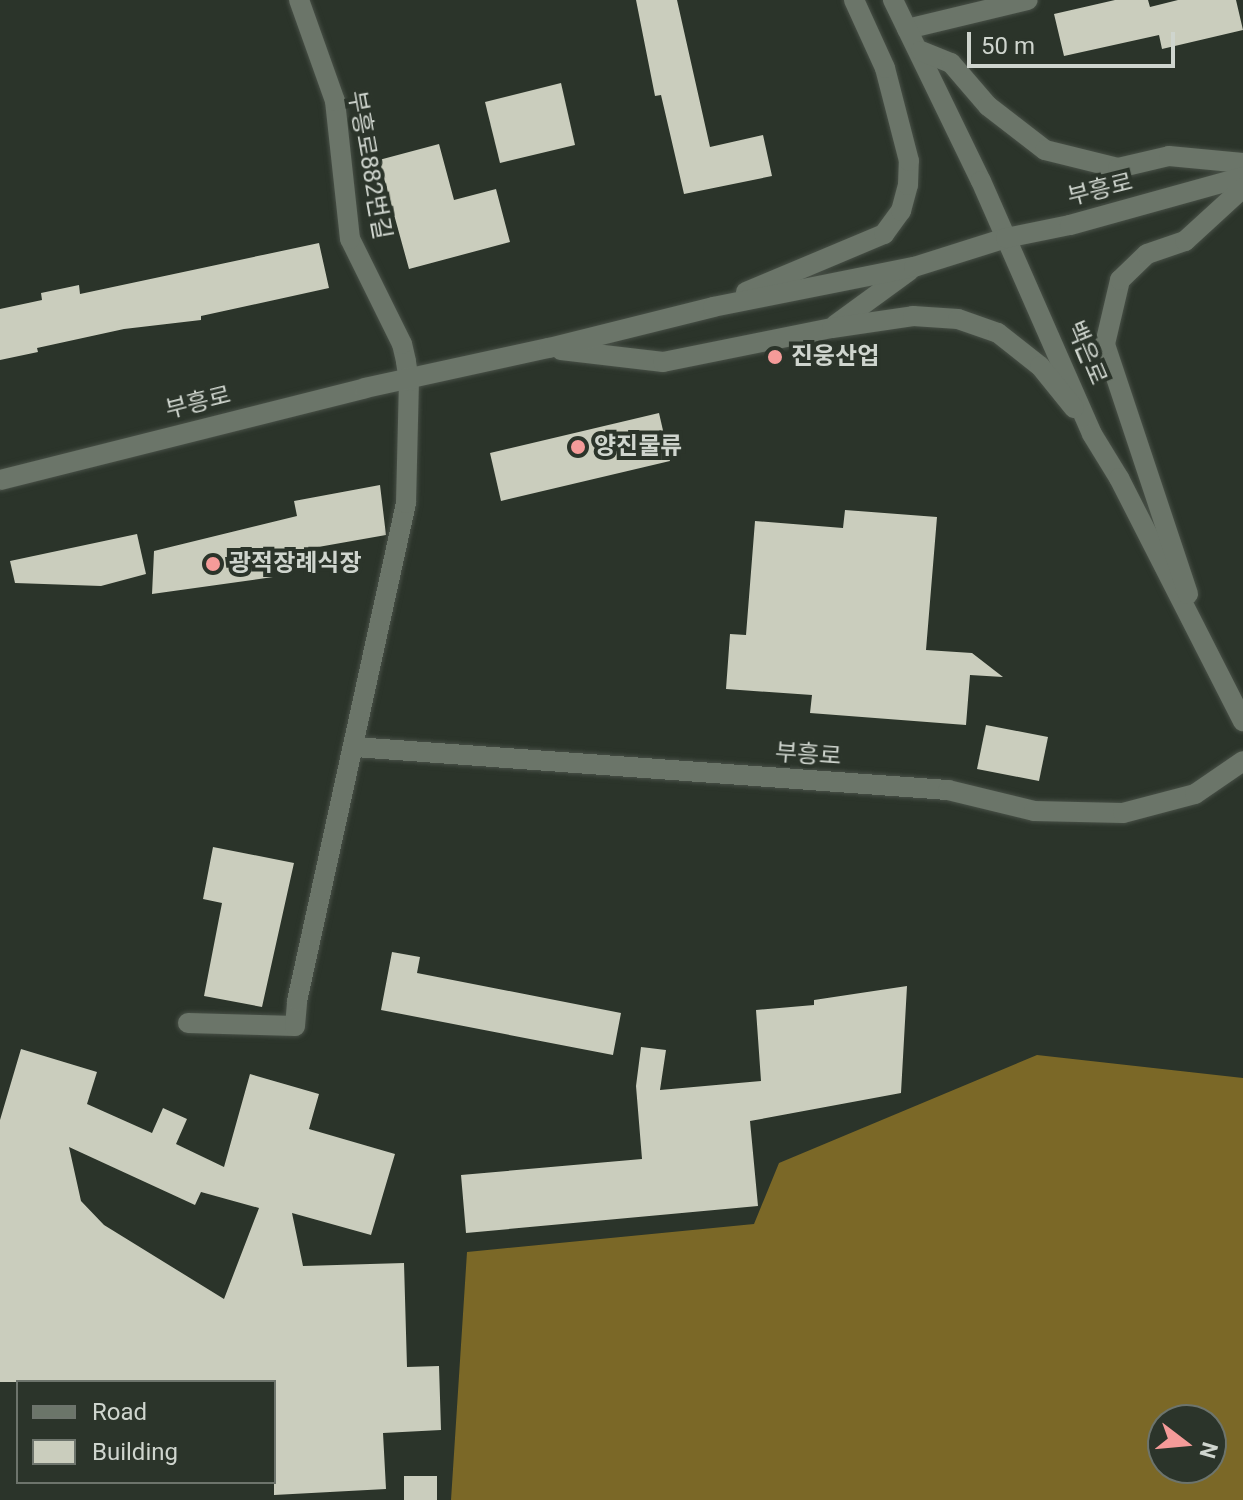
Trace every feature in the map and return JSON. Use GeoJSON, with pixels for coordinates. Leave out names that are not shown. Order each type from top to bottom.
{"type":"FeatureCollection","features":[{"type":"Feature","properties":{"kind":"main road","name":"부흥로882번길"},"geometry":{"type":"LineString","coordinates":[[299,0],[335,101],[350,239],[402,344],[409,381]]}},
{"type":"Feature","properties":{"kind":"main road"},"geometry":{"type":"LineString","coordinates":[[713,307],[884,234],[901,211],[908,185],[909,161],[885,68],[854,0]]}},
{"type":"Feature","properties":{"kind":"main road","name":"백은로"},"geometry":{"type":"LineString","coordinates":[[893,0],[921,51],[1092,434],[1119,478],[1210,663],[1243,721]]}},
{"type":"Feature","properties":{"kind":"main road"},"geometry":{"type":"LineString","coordinates":[[907,29],[1028,0]]}},
{"type":"Feature","properties":{"kind":"main road"},"geometry":{"type":"LineString","coordinates":[[921,51],[951,63],[988,106],[1045,150],[1118,168],[1169,156],[1243,163]]}},
{"type":"Feature","properties":{"kind":"main road","name":"부흥로"},"geometry":{"type":"LineString","coordinates":[[0,480],[365,388],[409,381],[713,307],[914,267],[1006,238],[1085,221],[1243,177]]}},
{"type":"Feature","properties":{"kind":"main road"},"geometry":{"type":"LineString","coordinates":[[1210,663],[1105,344],[1120,280],[1147,254],[1185,241],[1243,188]]}},
{"type":"Feature","properties":{"kind":"main road"},"geometry":{"type":"LineString","coordinates":[[832,328],[914,267]]}},
{"type":"Feature","properties":{"kind":"main road"},"geometry":{"type":"LineString","coordinates":[[549,348],[663,362],[832,328],[913,316],[971,321],[998,333],[1040,366],[1092,434]]}},
{"type":"Feature","properties":{"kind":"main road"},"geometry":{"type":"LineString","coordinates":[[188,1023],[295,1026],[297,1001],[406,503],[409,381]]}},
{"type":"Feature","properties":{"kind":"main road","name":"부흥로"},"geometry":{"type":"LineString","coordinates":[[355,747],[948,790],[1034,811],[1108,813],[1123,813],[1195,794],[1243,761]]}},
{"type":"Feature","properties":{"kind":"shaded area"},"geometry":{"type":"Polygon","coordinates":[[[1037,1055],[1243,1078],[1243,1500],[451,1500],[467,1252],[754,1224],[779,1163],[1037,1055]]]}},
{"type":"Feature","properties":{"kind":"building"},"geometry":{"type":"Polygon","coordinates":[[[636,0],[677,0],[710,147],[763,135],[772,176],[684,194],[661,95],[655,96],[636,0]]]}},
{"type":"Feature","properties":{"kind":"building"},"geometry":{"type":"Polygon","coordinates":[[[1115,0],[1148,0],[1150,7],[1178,0],[1236,0],[1243,30],[1162,49],[1159,35],[1064,56],[1054,14],[1115,0]]]}},
{"type":"Feature","properties":{"kind":"building"},"geometry":{"type":"Polygon","coordinates":[[[561,83],[575,145],[500,163],[485,102],[561,83]]]}},
{"type":"Feature","properties":{"kind":"building"},"geometry":{"type":"Polygon","coordinates":[[[439,144],[454,200],[496,189],[510,242],[409,269],[379,160],[439,144]]]}},
{"type":"Feature","properties":{"kind":"building"},"geometry":{"type":"Polygon","coordinates":[[[319,243],[329,288],[201,316],[201,320],[124,329],[37,348],[38,352],[0,360],[0,309],[42,300],[41,293],[79,285],[80,294],[319,243]]]}},
{"type":"Feature","properties":{"kind":"building"},"geometry":{"type":"Polygon","coordinates":[[[659,413],[670,461],[501,501],[490,453],[659,413]]]}},
{"type":"Feature","properties":{"kind":"building"},"geometry":{"type":"Polygon","coordinates":[[[380,485],[386,535],[273,555],[273,577],[152,594],[154,551],[297,516],[294,501],[380,485]]]}},
{"type":"Feature","properties":{"kind":"building"},"geometry":{"type":"Polygon","coordinates":[[[845,510],[937,517],[926,650],[972,653],[1003,677],[970,675],[966,725],[810,713],[812,695],[726,689],[730,634],[746,635],[755,521],[843,528],[845,510]]]}},
{"type":"Feature","properties":{"kind":"building"},"geometry":{"type":"Polygon","coordinates":[[[137,534],[146,574],[101,586],[15,583],[10,561],[137,534]]]}},
{"type":"Feature","properties":{"kind":"building"},"geometry":{"type":"Polygon","coordinates":[[[986,725],[1048,737],[1039,781],[977,769],[986,725]]]}},
{"type":"Feature","properties":{"kind":"building"},"geometry":{"type":"Polygon","coordinates":[[[213,847],[294,863],[262,1007],[204,996],[222,903],[203,899],[213,847]]]}},
{"type":"Feature","properties":{"kind":"building"},"geometry":{"type":"Polygon","coordinates":[[[392,952],[420,957],[417,973],[621,1013],[613,1055],[381,1010],[392,952]]]}},
{"type":"Feature","properties":{"kind":"building"},"geometry":{"type":"Polygon","coordinates":[[[907,986],[901,1093],[750,1121],[758,1206],[466,1233],[461,1175],[642,1159],[636,1086],[641,1047],[666,1050],[660,1090],[761,1081],[756,1010],[814,1005],[814,1000],[907,986]]]}},
{"type":"Feature","properties":{"kind":"building"},"geometry":{"type":"Polygon","coordinates":[[[21,1049],[97,1072],[87,1104],[152,1133],[163,1108],[187,1119],[176,1144],[224,1167],[250,1074],[319,1094],[309,1129],[395,1154],[371,1235],[292,1213],[303,1266],[404,1263],[407,1367],[439,1366],[441,1430],[383,1433],[386,1489],[274,1495],[276,1380],[0,1382],[0,1120],[21,1049]],[[69,1147],[81,1201],[104,1225],[224,1299],[259,1208],[201,1192],[195,1205],[69,1147]]]}},
{"type":"Feature","properties":{"kind":"building"},"geometry":{"type":"Polygon","coordinates":[[[404,1476],[437,1476],[437,1500],[404,1500],[404,1476]]]}},
{"type":"Feature","properties":{"kind":"place","name":"진웅산업"},"geometry":{"type":"Point","coordinates":[775,357]}},
{"type":"Feature","properties":{"kind":"place","name":"양진물류"},"geometry":{"type":"Point","coordinates":[578,447]}},
{"type":"Feature","properties":{"kind":"place","name":"광적장례식장"},"geometry":{"type":"Point","coordinates":[213,564]}}]}
